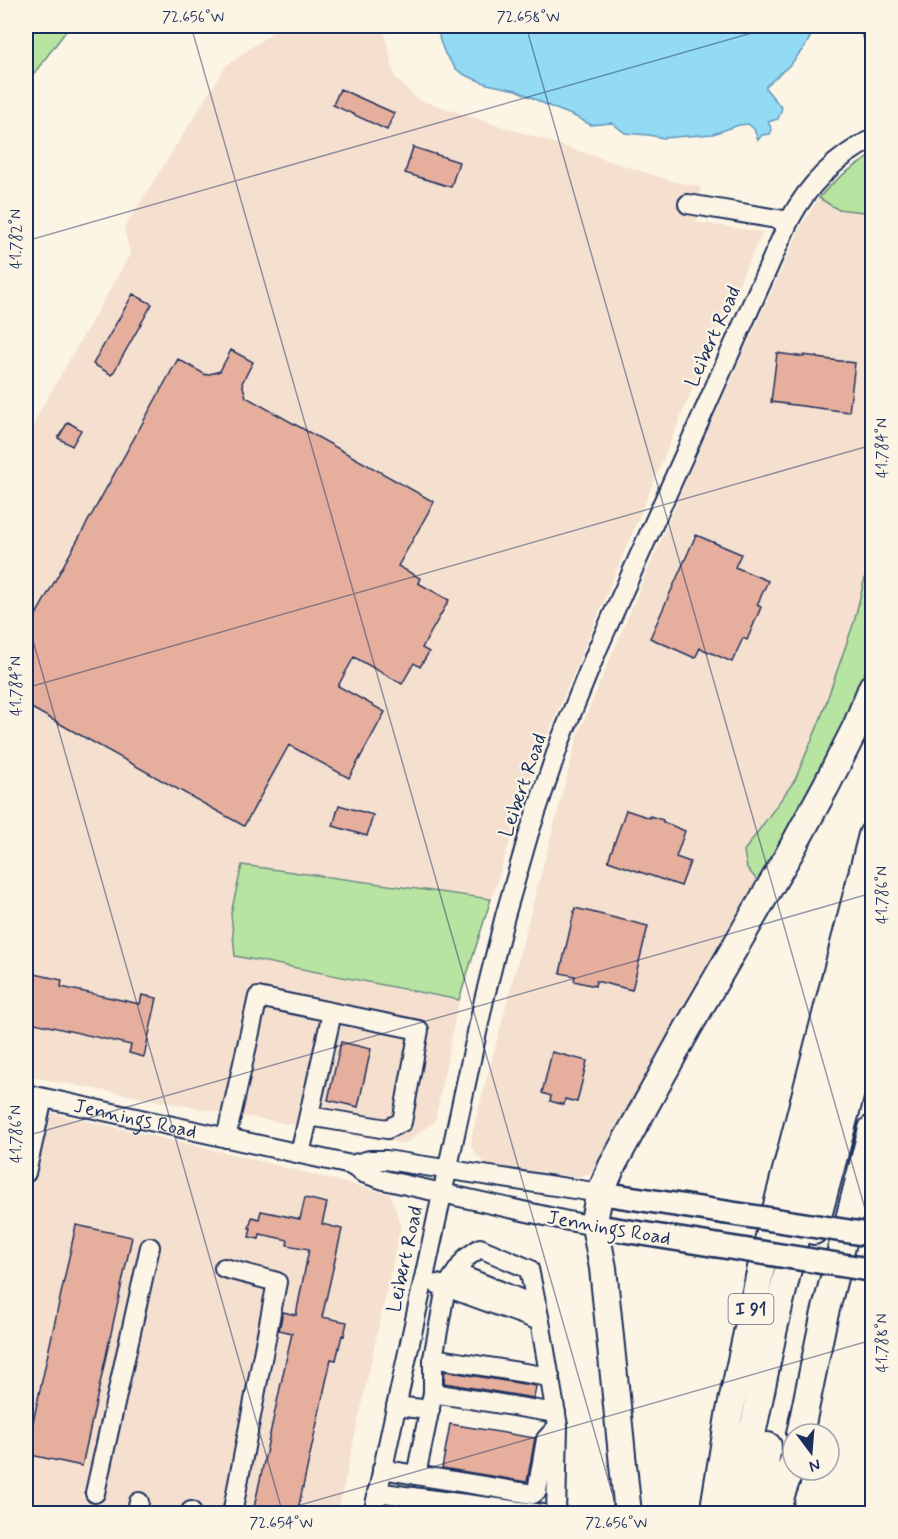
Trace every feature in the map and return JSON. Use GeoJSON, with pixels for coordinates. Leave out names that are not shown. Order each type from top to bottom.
{"type":"FeatureCollection","features":[{"type":"Feature","properties":{"kind":"highway"},"geometry":{"type":"LineString","coordinates":[[627,1514],[603,1268],[595,1216],[600,1193],[612,1166],[688,1028],[826,786],[873,687]]}},
{"type":"Feature","properties":{"kind":"highway","name":"I 91"},"geometry":{"type":"LineString","coordinates":[[713,1514],[729,1416],[756,1287],[873,835]]}},
{"type":"Feature","properties":{"kind":"highway"},"geometry":{"type":"LineString","coordinates":[[738,1514],[774,1328],[873,916]]}},
{"type":"Feature","properties":{"kind":"highway"},"geometry":{"type":"LineString","coordinates":[[818,1143],[834,1100],[873,959]]}},
{"type":"Feature","properties":{"kind":"highway"},"geometry":{"type":"LineString","coordinates":[[757,1514],[772,1422],[796,1307],[873,1014]]}},
{"type":"Feature","properties":{"kind":"highway"},"geometry":{"type":"LineString","coordinates":[[802,1422],[828,1296],[873,1128]]}},
{"type":"Feature","properties":{"kind":"highway"},"geometry":{"type":"LineString","coordinates":[[776,1514],[786,1482]]}},
{"type":"Feature","properties":{"kind":"highway"},"geometry":{"type":"LineString","coordinates":[[787,1514],[792,1482]]}},
{"type":"Feature","properties":{"kind":"main road","name":"Jennings Road"},"geometry":{"type":"LineString","coordinates":[[600,1193],[873,1236]]}},
{"type":"Feature","properties":{"kind":"main road","name":"Jennings Road"},"geometry":{"type":"LineString","coordinates":[[596,1226],[873,1270]]}},
{"type":"Feature","properties":{"kind":"street","name":"Leibert Road"},"geometry":{"type":"LineString","coordinates":[[373,1514],[441,1193],[504,916],[554,761],[606,628],[789,221],[802,199],[828,169],[848,153],[873,139]]}},
{"type":"Feature","properties":{"kind":"street"},"geometry":{"type":"LineString","coordinates":[[688,204],[789,221]]}},
{"type":"Feature","properties":{"kind":"street"},"geometry":{"type":"LineString","coordinates":[[226,1138],[258,997],[419,1030],[402,1122],[387,1129],[309,1116]]}},
{"type":"Feature","properties":{"kind":"street"},"geometry":{"type":"LineString","coordinates":[[300,1154],[332,1013]]}},
{"type":"Feature","properties":{"kind":"street"},"geometry":{"type":"LineString","coordinates":[[26,1173],[34,1096]]}},
{"type":"Feature","properties":{"kind":"street","name":"Jennings Road"},"geometry":{"type":"LineString","coordinates":[[34,1096],[351,1164],[375,1178],[596,1226]]}},
{"type":"Feature","properties":{"kind":"street","name":"Jennings Road"},"geometry":{"type":"LineString","coordinates":[[351,1164],[378,1159],[600,1193]]}},
{"type":"Feature","properties":{"kind":"street"},"geometry":{"type":"LineString","coordinates":[[95,1493],[150,1247]]}},
{"type":"Feature","properties":{"kind":"street"},"geometry":{"type":"LineString","coordinates":[[416,1475],[431,1402],[433,1358],[451,1280],[466,1258],[480,1248],[529,1269],[557,1420],[556,1514]]}},
{"type":"Feature","properties":{"kind":"street"},"geometry":{"type":"LineString","coordinates":[[224,1268],[277,1282],[232,1514]]}},
{"type":"Feature","properties":{"kind":"street"},"geometry":{"type":"LineString","coordinates":[[423,1279],[451,1280],[494,1288],[538,1314]]}},
{"type":"Feature","properties":{"kind":"street"},"geometry":{"type":"LineString","coordinates":[[451,1280],[538,1314]]}},
{"type":"Feature","properties":{"kind":"street"},"geometry":{"type":"LineString","coordinates":[[433,1358],[550,1377]]}},
{"type":"Feature","properties":{"kind":"street"},"geometry":{"type":"LineString","coordinates":[[396,1406],[431,1402],[557,1420]]}},
{"type":"Feature","properties":{"kind":"street"},"geometry":{"type":"LineString","coordinates":[[382,1469],[533,1494],[537,1491],[546,1439],[557,1420]]}},
{"type":"Feature","properties":{"kind":"street"},"geometry":{"type":"LineString","coordinates":[[471,1508],[486,1487]]}},
{"type":"Feature","properties":{"kind":"street"},"geometry":{"type":"LineString","coordinates":[[377,1492],[411,1505],[534,1513]]}},
{"type":"Feature","properties":{"kind":"shaded area"},"geometry":{"type":"Polygon","coordinates":[[[281,26],[383,26],[395,77],[417,99],[672,181],[701,187],[697,222],[763,232],[718,328],[527,785],[491,902],[235,956],[459,1000],[435,1121],[404,1144],[26,1076],[26,440],[40,411],[130,254],[124,228],[226,66],[281,26]]]}},
{"type":"Feature","properties":{"kind":"shaded area"},"geometry":{"type":"Polygon","coordinates":[[[819,198],[837,209],[872,213],[872,549],[854,622],[819,723],[795,780],[744,851],[760,884],[700,981],[604,1155],[591,1173],[577,1177],[485,1163],[476,1155],[471,1145],[472,1134],[578,734],[693,464],[801,226],[819,198]]]}},
{"type":"Feature","properties":{"kind":"shaded area"},"geometry":{"type":"Polygon","coordinates":[[[26,1107],[228,1153],[390,1194],[401,1225],[338,1513],[26,1514],[26,1107]]]}},
{"type":"Feature","properties":{"kind":"green space"},"geometry":{"type":"Polygon","coordinates":[[[26,26],[70,26],[26,84],[26,26]]]}},
{"type":"Feature","properties":{"kind":"green space"},"geometry":{"type":"Polygon","coordinates":[[[872,156],[872,213],[837,209],[819,198],[844,174],[872,156]]]}},
{"type":"Feature","properties":{"kind":"green space"},"geometry":{"type":"Polygon","coordinates":[[[872,549],[872,654],[827,761],[760,884],[747,868],[744,851],[795,780],[819,723],[854,622],[872,549]]]}},
{"type":"Feature","properties":{"kind":"green space"},"geometry":{"type":"Polygon","coordinates":[[[242,865],[491,899],[459,1000],[235,956],[231,913],[242,865]]]}},
{"type":"Feature","properties":{"kind":"water"},"geometry":{"type":"Polygon","coordinates":[[[441,26],[816,26],[806,45],[791,64],[766,86],[782,108],[778,119],[768,122],[772,130],[770,134],[762,135],[758,140],[754,129],[748,124],[713,134],[663,138],[625,133],[612,123],[591,125],[516,90],[487,84],[465,75],[456,69],[445,54],[439,38],[441,26]]]}},
{"type":"Feature","properties":{"kind":"building"},"geometry":{"type":"Polygon","coordinates":[[[340,89],[394,113],[387,130],[333,105],[340,89]]]}},
{"type":"Feature","properties":{"kind":"building"},"geometry":{"type":"Polygon","coordinates":[[[413,147],[459,162],[451,187],[405,173],[413,147]]]}},
{"type":"Feature","properties":{"kind":"building"},"geometry":{"type":"Polygon","coordinates":[[[133,294],[152,304],[112,375],[93,364],[133,294]]]}},
{"type":"Feature","properties":{"kind":"building"},"geometry":{"type":"Polygon","coordinates":[[[231,350],[253,362],[242,383],[246,397],[434,502],[398,566],[420,578],[418,583],[449,600],[422,648],[429,652],[420,667],[414,663],[402,684],[354,657],[338,686],[385,712],[349,778],[289,745],[244,826],[26,705],[26,633],[178,359],[206,375],[220,371],[231,350]]]}},
{"type":"Feature","properties":{"kind":"building"},"geometry":{"type":"Polygon","coordinates":[[[777,353],[855,363],[849,412],[771,402],[777,353]]]}},
{"type":"Feature","properties":{"kind":"building"},"geometry":{"type":"Polygon","coordinates":[[[68,422],[81,430],[72,446],[58,438],[68,422]]]}},
{"type":"Feature","properties":{"kind":"building"},"geometry":{"type":"Polygon","coordinates":[[[696,535],[741,554],[735,567],[768,581],[757,605],[761,607],[747,640],[743,638],[732,662],[700,648],[695,658],[650,638],[696,535]]]}},
{"type":"Feature","properties":{"kind":"building"},"geometry":{"type":"Polygon","coordinates":[[[339,805],[373,815],[367,836],[333,826],[339,805]]]}},
{"type":"Feature","properties":{"kind":"building"},"geometry":{"type":"Polygon","coordinates":[[[626,810],[663,820],[685,831],[676,857],[690,862],[681,886],[608,861],[626,810]]]}},
{"type":"Feature","properties":{"kind":"building"},"geometry":{"type":"Polygon","coordinates":[[[575,908],[648,926],[632,990],[596,981],[595,986],[574,981],[575,976],[560,973],[575,908]]]}},
{"type":"Feature","properties":{"kind":"building"},"geometry":{"type":"Polygon","coordinates":[[[26,972],[62,980],[61,987],[140,1004],[142,995],[157,998],[144,1057],[129,1053],[131,1045],[26,1021],[26,972]]]}},
{"type":"Feature","properties":{"kind":"building"},"geometry":{"type":"Polygon","coordinates":[[[341,1042],[371,1049],[358,1107],[328,1100],[341,1042]]]}},
{"type":"Feature","properties":{"kind":"building"},"geometry":{"type":"Polygon","coordinates":[[[552,1052],[587,1061],[577,1102],[565,1099],[564,1105],[550,1101],[551,1096],[542,1093],[552,1052]]]}},
{"type":"Feature","properties":{"kind":"building"},"geometry":{"type":"Polygon","coordinates":[[[305,1198],[327,1203],[322,1224],[342,1229],[322,1317],[347,1322],[336,1360],[331,1359],[297,1514],[262,1514],[253,1512],[292,1333],[279,1330],[283,1312],[296,1315],[309,1249],[287,1245],[288,1240],[260,1234],[259,1239],[249,1237],[251,1228],[249,1228],[252,1217],[259,1219],[261,1211],[300,1219],[305,1198]]]}},
{"type":"Feature","properties":{"kind":"building"},"geometry":{"type":"Polygon","coordinates":[[[76,1225],[132,1237],[82,1466],[26,1454],[76,1225]]]}},
{"type":"Feature","properties":{"kind":"building"},"geometry":{"type":"Polygon","coordinates":[[[445,1371],[536,1386],[534,1398],[444,1383],[445,1371]]]}},
{"type":"Feature","properties":{"kind":"building"},"geometry":{"type":"Polygon","coordinates":[[[450,1424],[535,1438],[527,1482],[442,1468],[450,1424]]]}}]}
